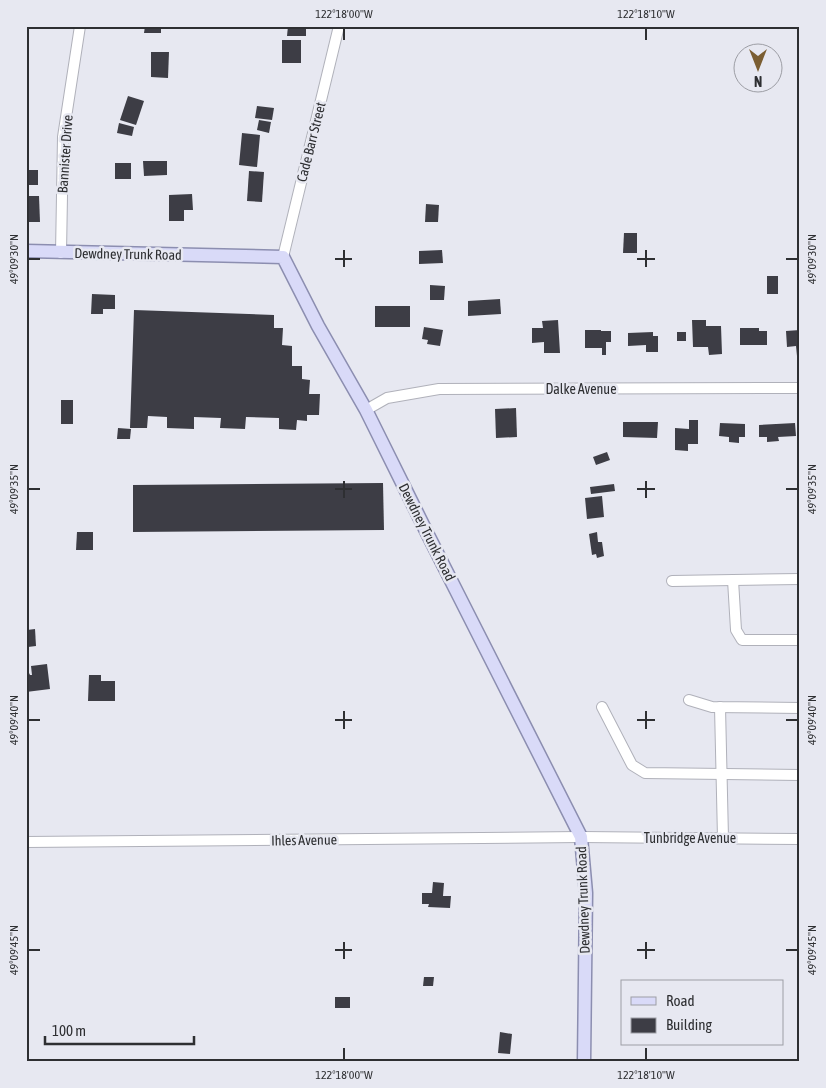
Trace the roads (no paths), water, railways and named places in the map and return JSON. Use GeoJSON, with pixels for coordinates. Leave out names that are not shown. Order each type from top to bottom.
{"type":"FeatureCollection","features":[{"type":"Feature","properties":{"kind":"main road","name":"Dewdney Trunk Road"},"geometry":{"type":"LineString","coordinates":[[26,251],[283,257],[318,326],[366,410],[581,837],[586,893],[584,1062]]}},
{"type":"Feature","properties":{"kind":"street","name":"Bannister Drive"},"geometry":{"type":"LineString","coordinates":[[61,253],[63,137],[80,26]]}},
{"type":"Feature","properties":{"kind":"street","name":"Cade Barr Street"},"geometry":{"type":"LineString","coordinates":[[283,257],[339,26]]}},
{"type":"Feature","properties":{"kind":"street","name":"Dalke Avenue"},"geometry":{"type":"LineString","coordinates":[[366,410],[386,398],[439,389],[800,388]]}},
{"type":"Feature","properties":{"kind":"street"},"geometry":{"type":"LineString","coordinates":[[672,580],[800,578]]}},
{"type":"Feature","properties":{"kind":"street"},"geometry":{"type":"LineString","coordinates":[[733,580],[736,630],[742,640],[800,640]]}},
{"type":"Feature","properties":{"kind":"street"},"geometry":{"type":"LineString","coordinates":[[688,700],[712,707],[800,708]]}},
{"type":"Feature","properties":{"kind":"street"},"geometry":{"type":"LineString","coordinates":[[602,707],[632,765],[645,773],[800,775]]}},
{"type":"Feature","properties":{"kind":"street"},"geometry":{"type":"LineString","coordinates":[[720,707],[723,838]]}},
{"type":"Feature","properties":{"kind":"street","name":"Tunbridge Avenue"},"geometry":{"type":"LineString","coordinates":[[581,837],[800,838]]}},
{"type":"Feature","properties":{"kind":"street","name":"Ihles Avenue"},"geometry":{"type":"LineString","coordinates":[[26,842],[581,837]]}}]}
